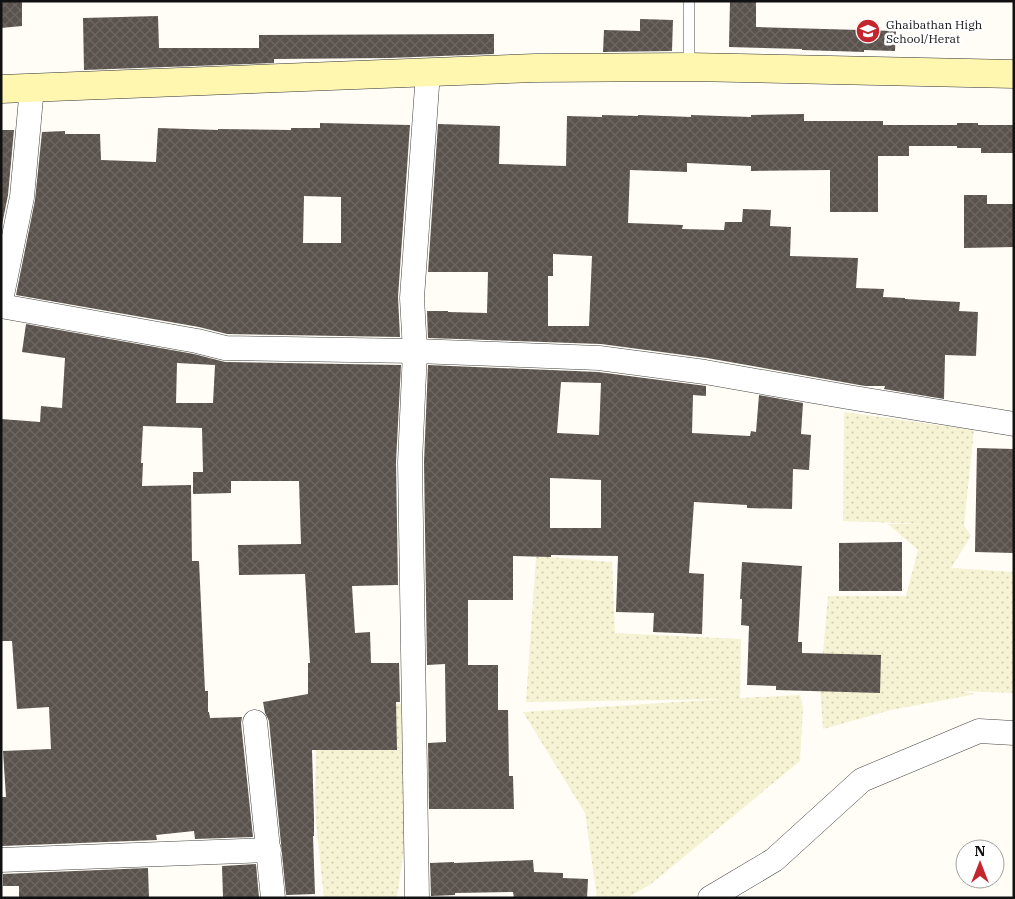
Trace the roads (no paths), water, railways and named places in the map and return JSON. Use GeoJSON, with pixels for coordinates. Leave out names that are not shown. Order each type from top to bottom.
{"type":"FeatureCollection","features":[{"type":"Feature","properties":{"kind":"street"},"geometry":{"type":"LineString","coordinates":[[1,89],[535,68],[689,67],[1014,74]]}},
{"type":"Feature","properties":{"kind":"street"},"geometry":{"type":"LineString","coordinates":[[417,898],[410,462],[415,350],[412,298],[428,72]]}},
{"type":"Feature","properties":{"kind":"street"},"geometry":{"type":"LineString","coordinates":[[1,300],[22,197],[32,87]]}},
{"type":"Feature","properties":{"kind":"street"},"geometry":{"type":"LineString","coordinates":[[1,306],[198,341],[225,348],[415,350],[599,358],[705,372],[1014,424]]}},
{"type":"Feature","properties":{"kind":"street"},"geometry":{"type":"LineString","coordinates":[[255,722],[273,898]]}},
{"type":"Feature","properties":{"kind":"street"},"geometry":{"type":"LineString","coordinates":[[710,898],[774,860],[862,780],[979,731],[1014,733]]}},
{"type":"Feature","properties":{"kind":"street"},"geometry":{"type":"LineString","coordinates":[[1,860],[269,850]]}},
{"type":"Feature","properties":{"kind":"lane"},"geometry":{"type":"LineString","coordinates":[[689,1],[689,67]]}},
{"type":"Feature","properties":{"kind":"place","name":"Ghaibathan High School/Herat"},"geometry":{"type":"Point","coordinates":[868,31]}}]}
